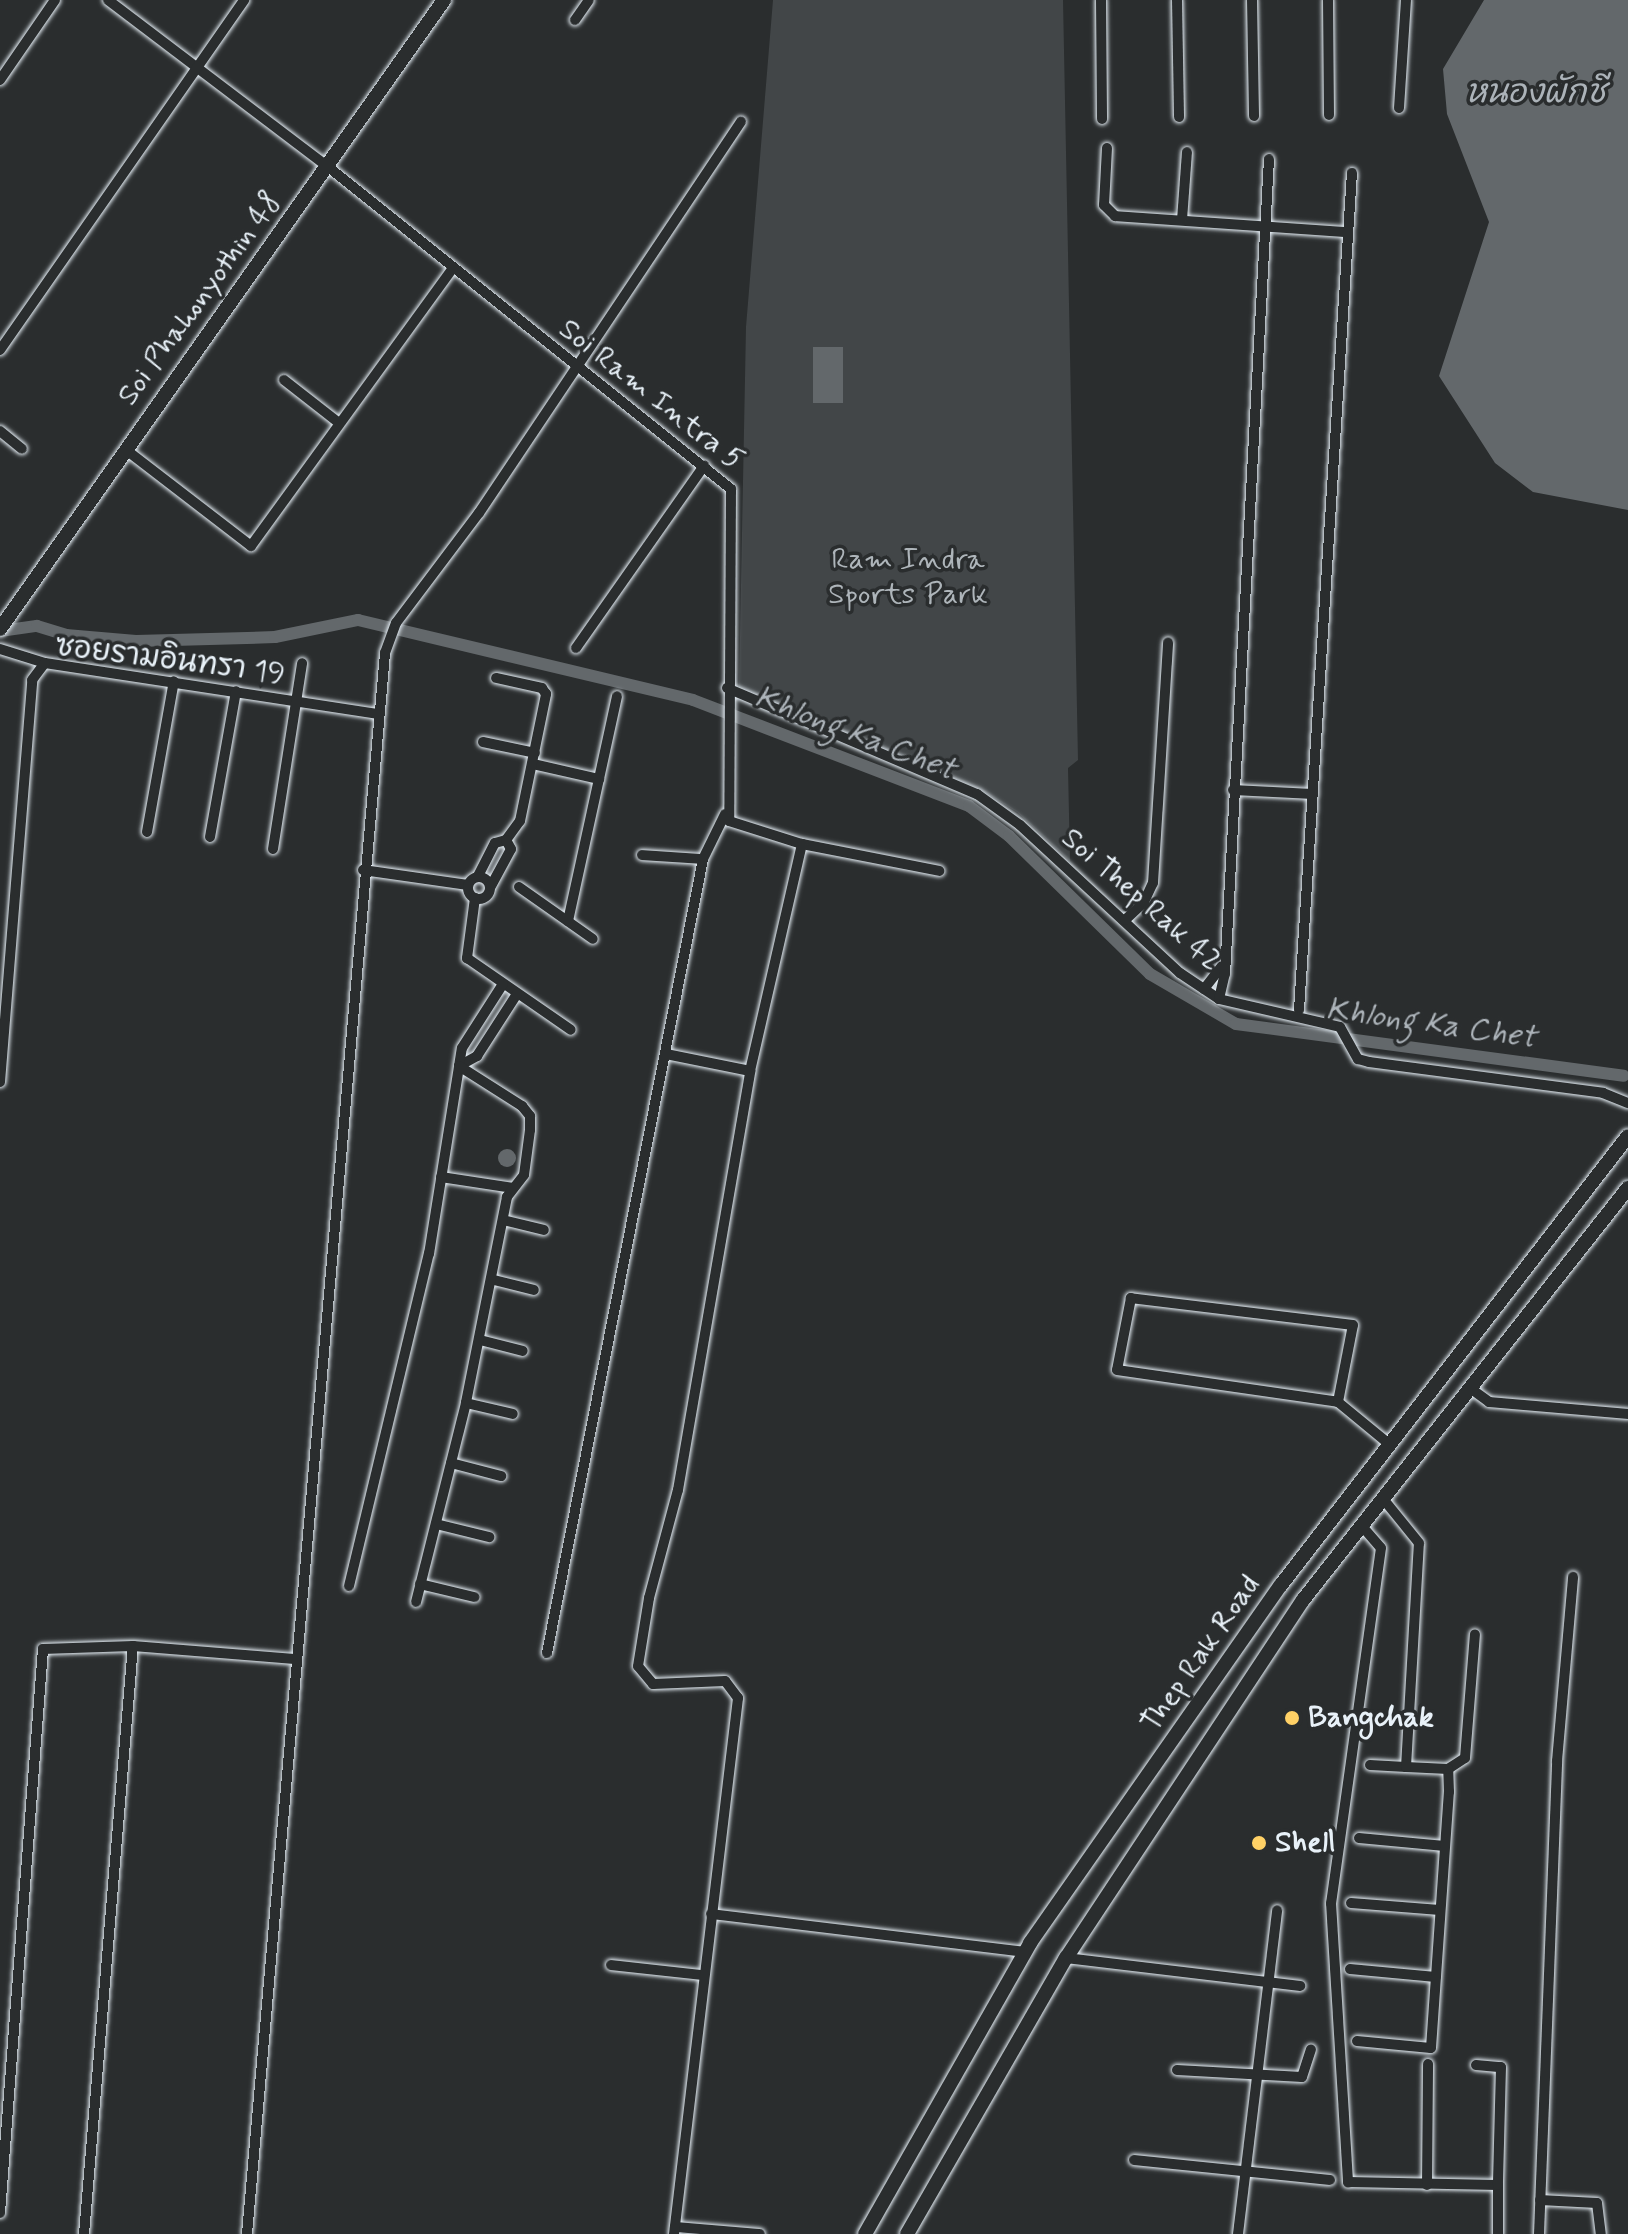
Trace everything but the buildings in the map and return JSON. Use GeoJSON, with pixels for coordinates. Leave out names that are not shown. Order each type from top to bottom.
{"type":"FeatureCollection","features":[{"type":"Feature","properties":{"kind":"main road","name":"Soi Phahonyothin 48"},"geometry":{"type":"LineString","coordinates":[[0,628],[444,0]]}},
{"type":"Feature","properties":{"kind":"main road","name":"Thep Rak Road"},"geometry":{"type":"LineString","coordinates":[[865,2234],[1025,1952],[1281,1585],[1628,1136]]}},
{"type":"Feature","properties":{"kind":"main road","name":"Thep Rak Road"},"geometry":{"type":"LineString","coordinates":[[907,2234],[1066,1958],[1303,1600],[1628,1188]]}},
{"type":"Feature","properties":{"kind":"street"},"geometry":{"type":"LineString","coordinates":[[0,80],[55,0]]}},
{"type":"Feature","properties":{"kind":"street","name":"Soi Ram Intra 5"},"geometry":{"type":"LineString","coordinates":[[108,0],[327,166],[731,489],[725,814]]}},
{"type":"Feature","properties":{"kind":"street"},"geometry":{"type":"LineString","coordinates":[[0,350],[244,0]]}},
{"type":"Feature","properties":{"kind":"street"},"geometry":{"type":"LineString","coordinates":[[575,20],[589,0]]}},
{"type":"Feature","properties":{"kind":"street"},"geometry":{"type":"LineString","coordinates":[[1101,0],[1102,119]]}},
{"type":"Feature","properties":{"kind":"street"},"geometry":{"type":"LineString","coordinates":[[1177,0],[1179,117]]}},
{"type":"Feature","properties":{"kind":"street"},"geometry":{"type":"LineString","coordinates":[[1252,0],[1254,116]]}},
{"type":"Feature","properties":{"kind":"street"},"geometry":{"type":"LineString","coordinates":[[1328,0],[1329,115]]}},
{"type":"Feature","properties":{"kind":"street"},"geometry":{"type":"LineString","coordinates":[[1399,108],[1406,0]]}},
{"type":"Feature","properties":{"kind":"street"},"geometry":{"type":"LineString","coordinates":[[247,2234],[363,870],[377,714],[388,640],[396,623],[479,513],[741,121]]}},
{"type":"Feature","properties":{"kind":"street"},"geometry":{"type":"LineString","coordinates":[[1107,148],[1107,213],[1346,232]]}},
{"type":"Feature","properties":{"kind":"street"},"geometry":{"type":"LineString","coordinates":[[1182,220],[1187,152]]}},
{"type":"Feature","properties":{"kind":"street"},"geometry":{"type":"LineString","coordinates":[[1219,999],[1225,983],[1222,966],[1269,159]]}},
{"type":"Feature","properties":{"kind":"street"},"geometry":{"type":"LineString","coordinates":[[1299,1010],[1352,173]]}},
{"type":"Feature","properties":{"kind":"street"},"geometry":{"type":"LineString","coordinates":[[125,449],[251,546],[453,268]]}},
{"type":"Feature","properties":{"kind":"street"},"geometry":{"type":"LineString","coordinates":[[284,380],[339,423]]}},
{"type":"Feature","properties":{"kind":"street"},"geometry":{"type":"LineString","coordinates":[[0,431],[22,449]]}},
{"type":"Feature","properties":{"kind":"street"},"geometry":{"type":"LineString","coordinates":[[576,648],[704,466]]}},
{"type":"Feature","properties":{"kind":"street"},"geometry":{"type":"LineString","coordinates":[[1125,920],[1144,902],[1153,883],[1168,642]]}},
{"type":"Feature","properties":{"kind":"street"},"geometry":{"type":"LineString","coordinates":[[0,649],[45,663]]}},
{"type":"Feature","properties":{"kind":"street","name":"ซอยรามอินทรา 19"},"geometry":{"type":"LineString","coordinates":[[0,1082],[32,680],[45,663],[377,714]]}},
{"type":"Feature","properties":{"kind":"street"},"geometry":{"type":"LineString","coordinates":[[273,849],[302,663]]}},
{"type":"Feature","properties":{"kind":"street"},"geometry":{"type":"LineString","coordinates":[[468,885],[478,876],[495,843],[506,840],[520,821],[546,690],[496,678]]}},
{"type":"Feature","properties":{"kind":"street"},"geometry":{"type":"LineString","coordinates":[[147,832],[174,681]]}},
{"type":"Feature","properties":{"kind":"street","name":"Soi Thep Rak 42"},"geometry":{"type":"LineString","coordinates":[[727,688],[977,794],[1219,999],[1335,1025],[1347,1034],[1354,1052],[1369,1062],[1603,1093],[1628,1103]]}},
{"type":"Feature","properties":{"kind":"street"},"geometry":{"type":"LineString","coordinates":[[210,837],[236,691]]}},
{"type":"Feature","properties":{"kind":"street"},"geometry":{"type":"LineString","coordinates":[[568,921],[617,696]]}},
{"type":"Feature","properties":{"kind":"street"},"geometry":{"type":"LineString","coordinates":[[483,742],[599,779]]}},
{"type":"Feature","properties":{"kind":"street"},"geometry":{"type":"LineString","coordinates":[[1233,790],[1313,794]]}},
{"type":"Feature","properties":{"kind":"street"},"geometry":{"type":"LineString","coordinates":[[547,1653],[709,840],[725,814],[741,829],[939,871]]}},
{"type":"Feature","properties":{"kind":"street"},"geometry":{"type":"LineString","coordinates":[[475,898],[485,898],[511,849],[506,840]]}},
{"type":"Feature","properties":{"kind":"street"},"geometry":{"type":"LineString","coordinates":[[760,2234],[674,2230],[702,1975],[738,1698],[725,1681],[653,1684],[638,1666],[649,1598],[678,1490],[750,1071],[802,844]]}},
{"type":"Feature","properties":{"kind":"street"},"geometry":{"type":"LineString","coordinates":[[642,855],[703,859]]}},
{"type":"Feature","properties":{"kind":"street"},"geometry":{"type":"LineString","coordinates":[[363,870],[468,885]]}},
{"type":"Feature","properties":{"kind":"street"},"geometry":{"type":"LineString","coordinates":[[478,876],[491,886]]}},
{"type":"Feature","properties":{"kind":"street"},"geometry":{"type":"LineString","coordinates":[[468,885],[475,898],[467,958],[571,1030]]}},
{"type":"Feature","properties":{"kind":"street"},"geometry":{"type":"LineString","coordinates":[[519,887],[593,939]]}},
{"type":"Feature","properties":{"kind":"street"},"geometry":{"type":"LineString","coordinates":[[1204,989],[1222,966]]}},
{"type":"Feature","properties":{"kind":"street"},"geometry":{"type":"LineString","coordinates":[[349,1586],[407,1358],[462,1048],[503,984]]}},
{"type":"Feature","properties":{"kind":"street"},"geometry":{"type":"LineString","coordinates":[[459,1066],[477,1056],[517,994]]}},
{"type":"Feature","properties":{"kind":"street"},"geometry":{"type":"LineString","coordinates":[[666,1054],[750,1071]]}},
{"type":"Feature","properties":{"kind":"street"},"geometry":{"type":"LineString","coordinates":[[416,1602],[466,1403],[494,1280],[503,1220],[513,1188],[524,1175],[530,1116],[459,1066]]}},
{"type":"Feature","properties":{"kind":"street"},"geometry":{"type":"LineString","coordinates":[[441,1177],[513,1188]]}},
{"type":"Feature","properties":{"kind":"street"},"geometry":{"type":"LineString","coordinates":[[503,1220],[544,1230]]}},
{"type":"Feature","properties":{"kind":"street"},"geometry":{"type":"LineString","coordinates":[[494,1280],[534,1290]]}},
{"type":"Feature","properties":{"kind":"street"},"geometry":{"type":"LineString","coordinates":[[1338,1402],[1353,1325],[1131,1298],[1117,1370],[1338,1402],[1389,1444]]}},
{"type":"Feature","properties":{"kind":"street"},"geometry":{"type":"LineString","coordinates":[[480,1340],[523,1351]]}},
{"type":"Feature","properties":{"kind":"street"},"geometry":{"type":"LineString","coordinates":[[1470,1388],[1489,1402],[1628,1414]]}},
{"type":"Feature","properties":{"kind":"street"},"geometry":{"type":"LineString","coordinates":[[466,1403],[513,1414]]}},
{"type":"Feature","properties":{"kind":"street"},"geometry":{"type":"LineString","coordinates":[[451,1463],[501,1476]]}},
{"type":"Feature","properties":{"kind":"street"},"geometry":{"type":"LineString","coordinates":[[1384,1500],[1419,1543],[1406,1767]]}},
{"type":"Feature","properties":{"kind":"street"},"geometry":{"type":"LineString","coordinates":[[436,1524],[489,1537]]}},
{"type":"Feature","properties":{"kind":"street"},"geometry":{"type":"LineString","coordinates":[[1361,1525],[1381,1548],[1331,1903],[1332,1962],[1348,2182],[1498,2185]]}},
{"type":"Feature","properties":{"kind":"street"},"geometry":{"type":"LineString","coordinates":[[1539,2234],[1557,1761],[1573,1577]]}},
{"type":"Feature","properties":{"kind":"street"},"geometry":{"type":"LineString","coordinates":[[420,1584],[474,1597]]}},
{"type":"Feature","properties":{"kind":"street"},"geometry":{"type":"LineString","coordinates":[[1370,1765],[1448,1769],[1465,1758],[1475,1634]]}},
{"type":"Feature","properties":{"kind":"street"},"geometry":{"type":"LineString","coordinates":[[0,2213],[43,1649],[133,1646],[294,1659]]}},
{"type":"Feature","properties":{"kind":"street"},"geometry":{"type":"LineString","coordinates":[[84,2234],[133,1646]]}},
{"type":"Feature","properties":{"kind":"street"},"geometry":{"type":"LineString","coordinates":[[1357,2041],[1431,2048],[1448,1769]]}},
{"type":"Feature","properties":{"kind":"street"},"geometry":{"type":"LineString","coordinates":[[1359,1838],[1445,1846]]}},
{"type":"Feature","properties":{"kind":"street"},"geometry":{"type":"LineString","coordinates":[[1351,1903],[1440,1910]]}},
{"type":"Feature","properties":{"kind":"street"},"geometry":{"type":"LineString","coordinates":[[1238,2234],[1254,2076],[1277,1910]]}},
{"type":"Feature","properties":{"kind":"street"},"geometry":{"type":"LineString","coordinates":[[711,1914],[1025,1952]]}},
{"type":"Feature","properties":{"kind":"street"},"geometry":{"type":"LineString","coordinates":[[1066,1958],[1300,1986]]}},
{"type":"Feature","properties":{"kind":"street"},"geometry":{"type":"LineString","coordinates":[[611,1965],[702,1975]]}},
{"type":"Feature","properties":{"kind":"street"},"geometry":{"type":"LineString","coordinates":[[1350,1969],[1436,1977]]}},
{"type":"Feature","properties":{"kind":"street"},"geometry":{"type":"LineString","coordinates":[[1177,2070],[1254,2076],[1306,2075],[1311,2049]]}},
{"type":"Feature","properties":{"kind":"street"},"geometry":{"type":"LineString","coordinates":[[1427,2185],[1428,2064]]}},
{"type":"Feature","properties":{"kind":"street"},"geometry":{"type":"LineString","coordinates":[[1476,2065],[1501,2067],[1498,2234]]}},
{"type":"Feature","properties":{"kind":"street"},"geometry":{"type":"LineString","coordinates":[[1134,2160],[1330,2180]]}},
{"type":"Feature","properties":{"kind":"street"},"geometry":{"type":"LineString","coordinates":[[1540,2200],[1597,2203],[1601,2234]]}},
{"type":"Feature","properties":{"kind":"green space","name":"Ram Indra Sports Park"},"geometry":{"type":"Polygon","coordinates":[[[773,0],[1063,0],[1078,760],[1068,768],[1070,861],[1017,812],[980,789],[739,689],[746,327],[773,0]]]}},
{"type":"Feature","properties":{"kind":"water","name":"หนองผักชี"},"geometry":{"type":"Polygon","coordinates":[[[1484,0],[1628,0],[1628,510],[1533,492],[1495,463],[1439,376],[1489,222],[1447,114],[1443,69],[1484,0]]]}},
{"type":"Feature","properties":{"kind":"water"},"geometry":{"type":"Polygon","coordinates":[[[813,347],[843,347],[843,403],[813,403],[813,347]]]}},
{"type":"Feature","properties":{"kind":"water"},"geometry":{"type":"Polygon","coordinates":[[[507,1149],[516,1158],[507,1167],[498,1158],[507,1149]]]}},
{"type":"Feature","properties":{"kind":"waterway","name":"Khlong Ka Chet"},"geometry":{"type":"LineString","coordinates":[[0,631],[37,626],[66,635],[136,641],[275,637],[358,620],[693,700],[969,806],[1009,836],[1150,974],[1236,1024],[1624,1076]]}},
{"type":"Feature","properties":{"kind":"place","name":"Bangchak"},"geometry":{"type":"Point","coordinates":[1292,1718]}},
{"type":"Feature","properties":{"kind":"place","name":"Shell"},"geometry":{"type":"Point","coordinates":[1259,1843]}}]}
